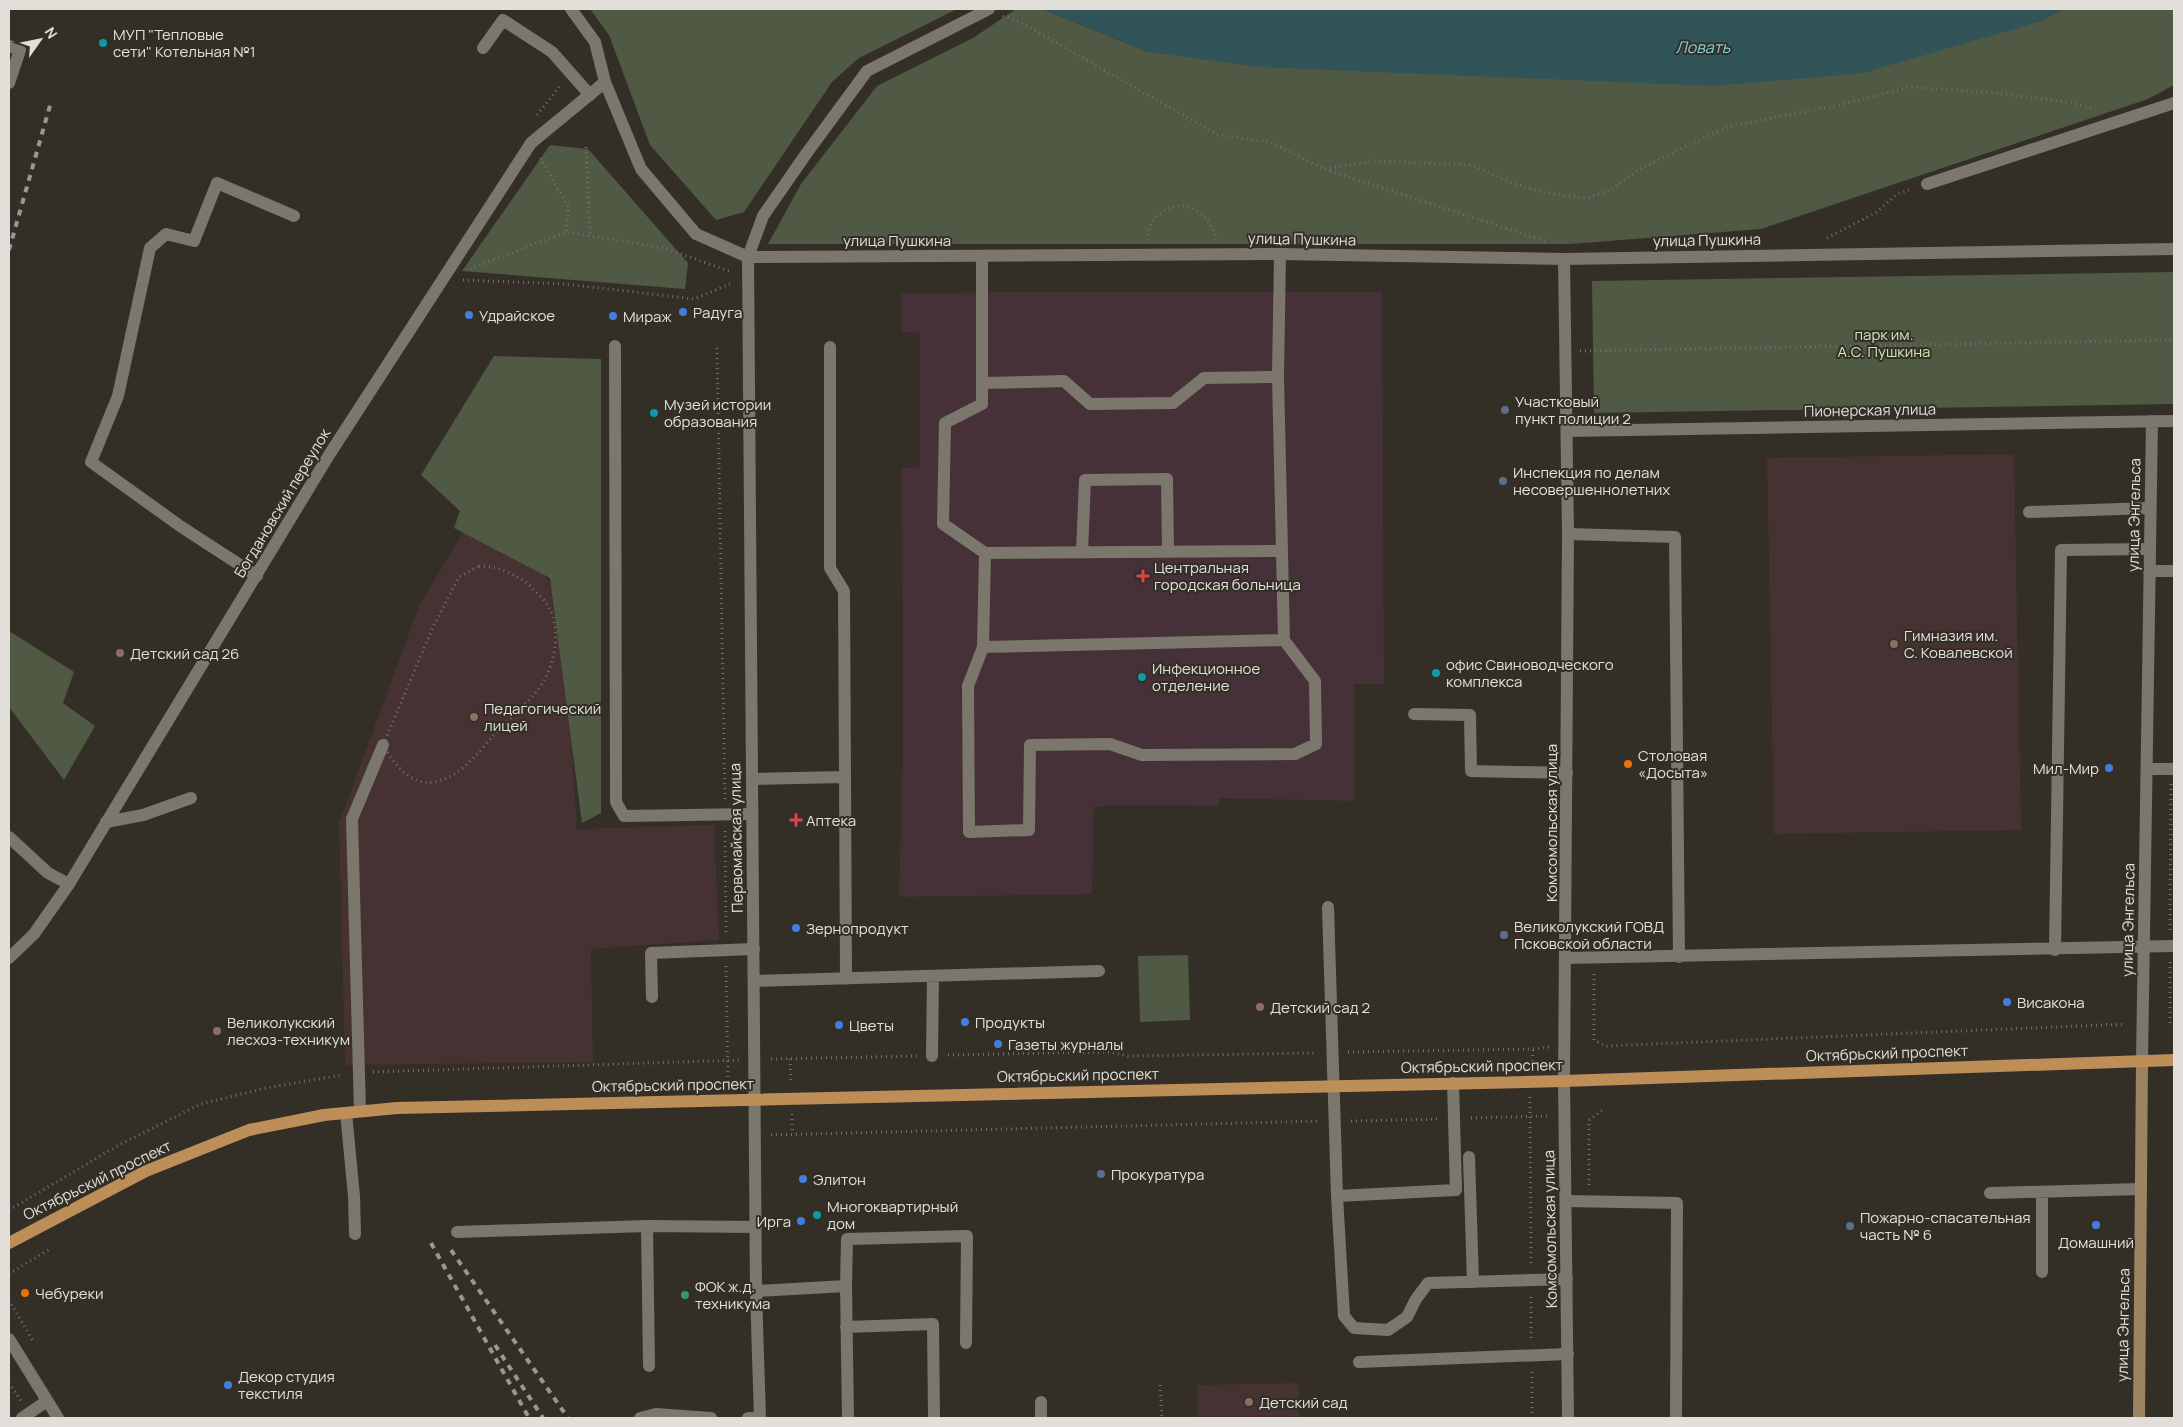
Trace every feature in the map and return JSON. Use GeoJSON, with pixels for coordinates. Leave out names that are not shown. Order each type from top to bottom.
{"type":"FeatureCollection","features":[{"type":"Feature","properties":{"kind":"main road","name":"Октябрьский проспект"},"geometry":{"type":"LineString","coordinates":[[9,1243],[146,1171],[249,1130],[346,1112],[397,1108],[728,1099],[1530,1082],[2174,1060]]}},
{"type":"Feature","properties":{"kind":"street","name":"улица Пушкина"},"geometry":{"type":"LineString","coordinates":[[571,9],[595,42],[605,82],[641,169],[696,234],[748,257],[1280,254],[1564,259],[2174,249]]}},
{"type":"Feature","properties":{"kind":"street","name":"Первомайская улица"},"geometry":{"type":"LineString","coordinates":[[760,1418],[756,1291],[756,1099],[746,277],[748,257],[764,216],[806,154],[868,71],[988,9]]}},
{"type":"Feature","properties":{"kind":"street"},"geometry":{"type":"LineString","coordinates":[[483,48],[503,20],[552,52],[590,95]]}},
{"type":"Feature","properties":{"kind":"street"},"geometry":{"type":"LineString","coordinates":[[9,46],[20,50],[9,82]]}},
{"type":"Feature","properties":{"kind":"street","name":"Богдановский переулок"},"geometry":{"type":"LineString","coordinates":[[9,958],[34,934],[69,884],[329,455],[531,143],[605,82]]}},
{"type":"Feature","properties":{"kind":"street"},"geometry":{"type":"LineString","coordinates":[[1927,184],[2174,103]]}},
{"type":"Feature","properties":{"kind":"street"},"geometry":{"type":"LineString","coordinates":[[256,576],[180,526],[92,462],[118,396],[150,248],[166,234],[194,241],[217,183],[294,216]]}},
{"type":"Feature","properties":{"kind":"street"},"geometry":{"type":"LineString","coordinates":[[986,553],[982,647],[968,686],[969,832],[1028,830],[1030,745],[1110,744],[1142,755],[1295,754],[1316,744],[1315,681],[1284,640],[1278,377],[1280,254]]}},
{"type":"Feature","properties":{"kind":"street"},"geometry":{"type":"LineString","coordinates":[[982,256],[982,404],[945,423],[943,524],[986,553],[1282,551]]}},
{"type":"Feature","properties":{"kind":"street","name":"Комсомольская улица"},"geometry":{"type":"LineString","coordinates":[[1564,259],[1568,534],[1566,1044],[1564,1081],[1568,1418]]}},
{"type":"Feature","properties":{"kind":"street"},"geometry":{"type":"LineString","coordinates":[[615,346],[616,802],[624,816],[752,814]]}},
{"type":"Feature","properties":{"kind":"street"},"geometry":{"type":"LineString","coordinates":[[830,347],[830,568],[844,591],[846,979]]}},
{"type":"Feature","properties":{"kind":"street"},"geometry":{"type":"LineString","coordinates":[[983,383],[1064,381],[1090,404],[1174,403],[1204,378],[1278,377]]}},
{"type":"Feature","properties":{"kind":"street","name":"улица Энгельса"},"geometry":{"type":"LineString","coordinates":[[2138,1418],[2152,421]]}},
{"type":"Feature","properties":{"kind":"street","name":"Пионерская улица"},"geometry":{"type":"LineString","coordinates":[[1567,431],[2174,421]]}},
{"type":"Feature","properties":{"kind":"street"},"geometry":{"type":"LineString","coordinates":[[1082,552],[1085,480],[1167,479],[1168,552]]}},
{"type":"Feature","properties":{"kind":"street"},"geometry":{"type":"LineString","coordinates":[[2029,512],[2150,508]]}},
{"type":"Feature","properties":{"kind":"street"},"geometry":{"type":"LineString","coordinates":[[1568,534],[1675,538],[1679,956]]}},
{"type":"Feature","properties":{"kind":"street"},"geometry":{"type":"LineString","coordinates":[[2055,950],[2061,550],[2150,549]]}},
{"type":"Feature","properties":{"kind":"street"},"geometry":{"type":"LineString","coordinates":[[2149,571],[2174,571]]}},
{"type":"Feature","properties":{"kind":"street"},"geometry":{"type":"LineString","coordinates":[[982,647],[1284,640]]}},
{"type":"Feature","properties":{"kind":"street"},"geometry":{"type":"LineString","coordinates":[[1414,714],[1470,714],[1471,771],[1567,773]]}},
{"type":"Feature","properties":{"kind":"street"},"geometry":{"type":"LineString","coordinates":[[360,1111],[352,819],[383,744]]}},
{"type":"Feature","properties":{"kind":"street"},"geometry":{"type":"LineString","coordinates":[[2147,769],[2173,769]]}},
{"type":"Feature","properties":{"kind":"street"},"geometry":{"type":"LineString","coordinates":[[752,779],[845,777]]}},
{"type":"Feature","properties":{"kind":"street"},"geometry":{"type":"LineString","coordinates":[[106,822],[143,816],[191,798]]}},
{"type":"Feature","properties":{"kind":"street"},"geometry":{"type":"LineString","coordinates":[[9,837],[48,873],[69,884]]}},
{"type":"Feature","properties":{"kind":"street"},"geometry":{"type":"LineString","coordinates":[[1328,907],[1334,1121],[1344,1316],[1354,1328],[1388,1330],[1407,1317],[1416,1299],[1428,1284],[1567,1279]]}},
{"type":"Feature","properties":{"kind":"street"},"geometry":{"type":"LineString","coordinates":[[1566,958],[2055,950],[2172,946]]}},
{"type":"Feature","properties":{"kind":"street"},"geometry":{"type":"LineString","coordinates":[[652,997],[651,953],[754,949]]}},
{"type":"Feature","properties":{"kind":"street"},"geometry":{"type":"LineString","coordinates":[[754,981],[1099,971]]}},
{"type":"Feature","properties":{"kind":"street"},"geometry":{"type":"LineString","coordinates":[[932,1056],[933,976]]}},
{"type":"Feature","properties":{"kind":"street"},"geometry":{"type":"LineString","coordinates":[[1337,1196],[1456,1190],[1453,1083]]}},
{"type":"Feature","properties":{"kind":"street"},"geometry":{"type":"LineString","coordinates":[[346,1112],[354,1196],[354,1234]]}},
{"type":"Feature","properties":{"kind":"street"},"geometry":{"type":"LineString","coordinates":[[1469,1157],[1474,1282]]}},
{"type":"Feature","properties":{"kind":"street"},"geometry":{"type":"LineString","coordinates":[[1990,1193],[2141,1189]]}},
{"type":"Feature","properties":{"kind":"street"},"geometry":{"type":"LineString","coordinates":[[2042,1192],[2042,1272]]}},
{"type":"Feature","properties":{"kind":"street"},"geometry":{"type":"LineString","coordinates":[[1566,1201],[1677,1203],[1676,1418]]}},
{"type":"Feature","properties":{"kind":"street"},"geometry":{"type":"LineString","coordinates":[[457,1232],[647,1226],[756,1227]]}},
{"type":"Feature","properties":{"kind":"street"},"geometry":{"type":"LineString","coordinates":[[647,1226],[649,1366]]}},
{"type":"Feature","properties":{"kind":"street"},"geometry":{"type":"LineString","coordinates":[[848,1418],[846,1286],[848,1239],[967,1236],[966,1343]]}},
{"type":"Feature","properties":{"kind":"street"},"geometry":{"type":"LineString","coordinates":[[756,1291],[846,1286]]}},
{"type":"Feature","properties":{"kind":"street"},"geometry":{"type":"LineString","coordinates":[[846,1327],[934,1324],[934,1418]]}},
{"type":"Feature","properties":{"kind":"street"},"geometry":{"type":"LineString","coordinates":[[9,1340],[58,1418]]}},
{"type":"Feature","properties":{"kind":"street"},"geometry":{"type":"LineString","coordinates":[[1359,1362],[1568,1354]]}},
{"type":"Feature","properties":{"kind":"street"},"geometry":{"type":"LineString","coordinates":[[22,1418],[47,1401]]}},
{"type":"Feature","properties":{"kind":"street"},"geometry":{"type":"LineString","coordinates":[[1040,1402],[1041,1418]]}},
{"type":"Feature","properties":{"kind":"street"},"geometry":{"type":"LineString","coordinates":[[640,1418],[656,1414],[711,1418]]}},
{"type":"Feature","properties":{"kind":"street"},"geometry":{"type":"LineString","coordinates":[[748,1418],[760,1418]]}},
{"type":"Feature","properties":{"kind":"path"},"geometry":{"type":"LineString","coordinates":[[988,9],[1020,22],[1218,135],[1270,142],[1324,169],[1553,243]]}},
{"type":"Feature","properties":{"kind":"path"},"geometry":{"type":"LineString","coordinates":[[1324,169],[1375,161],[1472,165],[1512,183],[1545,193],[1587,198],[1611,190],[1637,171],[1731,126],[1840,105],[1910,87],[1987,92],[2073,103],[2126,120]]}},
{"type":"Feature","properties":{"kind":"path"},"geometry":{"type":"LineString","coordinates":[[531,143],[569,208],[566,232]]}},
{"type":"Feature","properties":{"kind":"path"},"geometry":{"type":"LineString","coordinates":[[586,147],[590,236]]}},
{"type":"Feature","properties":{"kind":"path"},"geometry":{"type":"LineString","coordinates":[[1800,255],[1811,246],[1878,212],[1897,194],[1927,184]]}},
{"type":"Feature","properties":{"kind":"path"},"geometry":{"type":"LineString","coordinates":[[1145,247],[1152,222],[1167,209],[1180,205],[1200,211],[1214,230],[1217,247]]}},
{"type":"Feature","properties":{"kind":"path"},"geometry":{"type":"LineString","coordinates":[[444,279],[566,232],[664,248],[746,277]]}},
{"type":"Feature","properties":{"kind":"path"},"geometry":{"type":"LineString","coordinates":[[444,279],[565,284],[694,299],[746,277]]}},
{"type":"Feature","properties":{"kind":"path"},"geometry":{"type":"LineString","coordinates":[[1566,351],[2174,340]]}},
{"type":"Feature","properties":{"kind":"path"},"geometry":{"type":"LineString","coordinates":[[716,348],[725,814],[728,1099]]}},
{"type":"Feature","properties":{"kind":"path"},"geometry":{"type":"LineString","coordinates":[[479,566],[493,566],[526,582],[548,606],[556,630],[554,657],[543,684],[467,764],[450,777],[434,782],[421,780],[405,774],[393,762],[383,744],[433,627],[459,577],[479,566]]}},
{"type":"Feature","properties":{"kind":"path"},"geometry":{"type":"LineString","coordinates":[[2170,1023],[2173,769]]}},
{"type":"Feature","properties":{"kind":"path"},"geometry":{"type":"LineString","coordinates":[[1595,958],[1594,1040],[1605,1046],[2127,1024]]}},
{"type":"Feature","properties":{"kind":"path"},"geometry":{"type":"LineString","coordinates":[[9,1210],[119,1145],[201,1104],[266,1088],[359,1072],[728,1060],[1109,1052],[1128,1056],[1533,1049],[1566,1044]]}},
{"type":"Feature","properties":{"kind":"path"},"geometry":{"type":"LineString","coordinates":[[1532,1418],[1530,1082],[1533,1049]]}},
{"type":"Feature","properties":{"kind":"path"},"geometry":{"type":"LineString","coordinates":[[1589,1202],[1589,1120],[1603,1110]]}},
{"type":"Feature","properties":{"kind":"path"},"geometry":{"type":"LineString","coordinates":[[756,1135],[1565,1115]]}},
{"type":"Feature","properties":{"kind":"path"},"geometry":{"type":"LineString","coordinates":[[9,1274],[50,1249]]}},
{"type":"Feature","properties":{"kind":"path"},"geometry":{"type":"LineString","coordinates":[[9,1300],[33,1341]]}},
{"type":"Feature","properties":{"kind":"path"},"geometry":{"type":"LineString","coordinates":[[1160,1385],[1162,1418]]}},
{"type":"Feature","properties":{"kind":"shaded area","name":"Центральная городская больница"},"geometry":{"type":"Polygon","coordinates":[[[990,292],[1382,292],[1384,684],[1354,684],[1354,801],[1219,798],[1219,806],[1115,805],[1094,807],[1092,894],[899,897],[903,746],[902,468],[920,467],[920,333],[902,332],[901,294],[990,292]]]}},
{"type":"Feature","properties":{"kind":"shaded area","name":"Гимназия им. С. Ковалевской"},"geometry":{"type":"Polygon","coordinates":[[[2014,454],[2021,830],[1774,834],[1767,458],[2014,454]]]}},
{"type":"Feature","properties":{"kind":"shaded area","name":"Педагогический лицей"},"geometry":{"type":"Polygon","coordinates":[[[464,531],[544,573],[563,611],[577,829],[714,825],[719,940],[591,949],[593,1062],[345,1065],[339,823],[419,606],[464,531]]]}},
{"type":"Feature","properties":{"kind":"shaded area","name":"Детский сад"},"geometry":{"type":"Polygon","coordinates":[[[1299,1383],[1299,1418],[1198,1418],[1198,1385],[1299,1383]]]}},
{"type":"Feature","properties":{"kind":"green space"},"geometry":{"type":"Polygon","coordinates":[[[590,9],[957,9],[859,58],[832,82],[744,212],[716,220],[650,145],[609,35],[590,9]]]}},
{"type":"Feature","properties":{"kind":"green space"},"geometry":{"type":"Polygon","coordinates":[[[1016,9],[1042,9],[1148,52],[2038,22],[2064,9],[2174,9],[2174,85],[2148,99],[1761,229],[1570,244],[768,244],[801,184],[877,86],[973,38],[1016,9]]]}},
{"type":"Feature","properties":{"kind":"green space"},"geometry":{"type":"Polygon","coordinates":[[[550,145],[588,149],[688,263],[685,289],[462,271],[550,145]]]}},
{"type":"Feature","properties":{"kind":"green space","name":"парк им. А.С. Пушкина"},"geometry":{"type":"Polygon","coordinates":[[[2174,272],[2174,404],[1594,413],[1592,281],[2174,272]]]}},
{"type":"Feature","properties":{"kind":"green space"},"geometry":{"type":"Polygon","coordinates":[[[494,356],[601,359],[601,813],[582,823],[550,578],[454,528],[460,511],[421,475],[494,356]]]}},
{"type":"Feature","properties":{"kind":"green space"},"geometry":{"type":"Polygon","coordinates":[[[9,631],[74,672],[63,703],[95,726],[64,780],[9,707],[9,631]]]}},
{"type":"Feature","properties":{"kind":"green space"},"geometry":{"type":"Polygon","coordinates":[[[1188,955],[1190,1020],[1140,1022],[1138,956],[1188,955]]]}},
{"type":"Feature","properties":{"kind":"water","name":"Ловать"},"geometry":{"type":"Polygon","coordinates":[[[1042,9],[2064,9],[2038,22],[1863,73],[1714,86],[1260,67],[1148,52],[1042,9]]]}},
{"type":"Feature","properties":{"kind":"railway"},"geometry":{"type":"LineString","coordinates":[[9,250],[51,102]]}},
{"type":"Feature","properties":{"kind":"railway"},"geometry":{"type":"LineString","coordinates":[[431,1243],[529,1418]]}},
{"type":"Feature","properties":{"kind":"railway"},"geometry":{"type":"LineString","coordinates":[[451,1250],[568,1418]]}},
{"type":"Feature","properties":{"kind":"railway"},"geometry":{"type":"LineString","coordinates":[[495,1345],[543,1418]]}},
{"type":"Feature","properties":{"kind":"place","name":"МУП \"Тепловые сети\" Котельная №1"},"geometry":{"type":"Point","coordinates":[103,43]}},
{"type":"Feature","properties":{"kind":"place","name":"Радуга"},"geometry":{"type":"Point","coordinates":[683,312]}},
{"type":"Feature","properties":{"kind":"place","name":"Удрайское"},"geometry":{"type":"Point","coordinates":[469,315]}},
{"type":"Feature","properties":{"kind":"place","name":"Мираж"},"geometry":{"type":"Point","coordinates":[613,316]}},
{"type":"Feature","properties":{"kind":"place","name":"Участковый пункт полиции 2"},"geometry":{"type":"Point","coordinates":[1505,410]}},
{"type":"Feature","properties":{"kind":"place","name":"Музей истории образования"},"geometry":{"type":"Point","coordinates":[654,413]}},
{"type":"Feature","properties":{"kind":"place","name":"Инспекция по делам несовершеннолетних"},"geometry":{"type":"Point","coordinates":[1503,481]}},
{"type":"Feature","properties":{"kind":"place","name":"Центральная городская больница"},"geometry":{"type":"Point","coordinates":[1143,576]}},
{"type":"Feature","properties":{"kind":"place","name":"Гимназия им. С. Ковалевской"},"geometry":{"type":"Point","coordinates":[1894,644]}},
{"type":"Feature","properties":{"kind":"place","name":"Детский сад 26"},"geometry":{"type":"Point","coordinates":[120,653]}},
{"type":"Feature","properties":{"kind":"place","name":"офис Свиноводческого комплекса"},"geometry":{"type":"Point","coordinates":[1436,673]}},
{"type":"Feature","properties":{"kind":"place","name":"Инфекционное отделение"},"geometry":{"type":"Point","coordinates":[1142,677]}},
{"type":"Feature","properties":{"kind":"place","name":"Педагогический лицей"},"geometry":{"type":"Point","coordinates":[474,717]}},
{"type":"Feature","properties":{"kind":"place","name":"Столовая «Досыта»"},"geometry":{"type":"Point","coordinates":[1628,764]}},
{"type":"Feature","properties":{"kind":"place","name":"Мил-Мир"},"geometry":{"type":"Point","coordinates":[2109,768]}},
{"type":"Feature","properties":{"kind":"place","name":"Аптека"},"geometry":{"type":"Point","coordinates":[796,820]}},
{"type":"Feature","properties":{"kind":"place","name":"Зернопродукт"},"geometry":{"type":"Point","coordinates":[796,928]}},
{"type":"Feature","properties":{"kind":"place","name":"Великолукский ГОВД Псковской области"},"geometry":{"type":"Point","coordinates":[1504,935]}},
{"type":"Feature","properties":{"kind":"place","name":"Висакона"},"geometry":{"type":"Point","coordinates":[2007,1002]}},
{"type":"Feature","properties":{"kind":"place","name":"Детский сад 2"},"geometry":{"type":"Point","coordinates":[1260,1007]}},
{"type":"Feature","properties":{"kind":"place","name":"Продукты"},"geometry":{"type":"Point","coordinates":[965,1022]}},
{"type":"Feature","properties":{"kind":"place","name":"Цветы"},"geometry":{"type":"Point","coordinates":[839,1025]}},
{"type":"Feature","properties":{"kind":"place","name":"Великолукский лесхоз-техникум"},"geometry":{"type":"Point","coordinates":[217,1031]}},
{"type":"Feature","properties":{"kind":"place","name":"Газеты журналы"},"geometry":{"type":"Point","coordinates":[998,1044]}},
{"type":"Feature","properties":{"kind":"place","name":"Прокуратура"},"geometry":{"type":"Point","coordinates":[1101,1174]}},
{"type":"Feature","properties":{"kind":"place","name":"Элитон"},"geometry":{"type":"Point","coordinates":[803,1179]}},
{"type":"Feature","properties":{"kind":"place","name":"Многоквартирный дом"},"geometry":{"type":"Point","coordinates":[817,1215]}},
{"type":"Feature","properties":{"kind":"place","name":"Ирга"},"geometry":{"type":"Point","coordinates":[801,1221]}},
{"type":"Feature","properties":{"kind":"place","name":"Домашний"},"geometry":{"type":"Point","coordinates":[2096,1225]}},
{"type":"Feature","properties":{"kind":"place","name":"Пожарно-спасательная часть № 6"},"geometry":{"type":"Point","coordinates":[1850,1226]}},
{"type":"Feature","properties":{"kind":"place","name":"Чебуреки"},"geometry":{"type":"Point","coordinates":[25,1293]}},
{"type":"Feature","properties":{"kind":"place","name":"ФОК ж.д. техникума"},"geometry":{"type":"Point","coordinates":[685,1295]}},
{"type":"Feature","properties":{"kind":"place","name":"Декор студия текстиля"},"geometry":{"type":"Point","coordinates":[228,1385]}},
{"type":"Feature","properties":{"kind":"place","name":"Детский сад"},"geometry":{"type":"Point","coordinates":[1249,1402]}}]}
